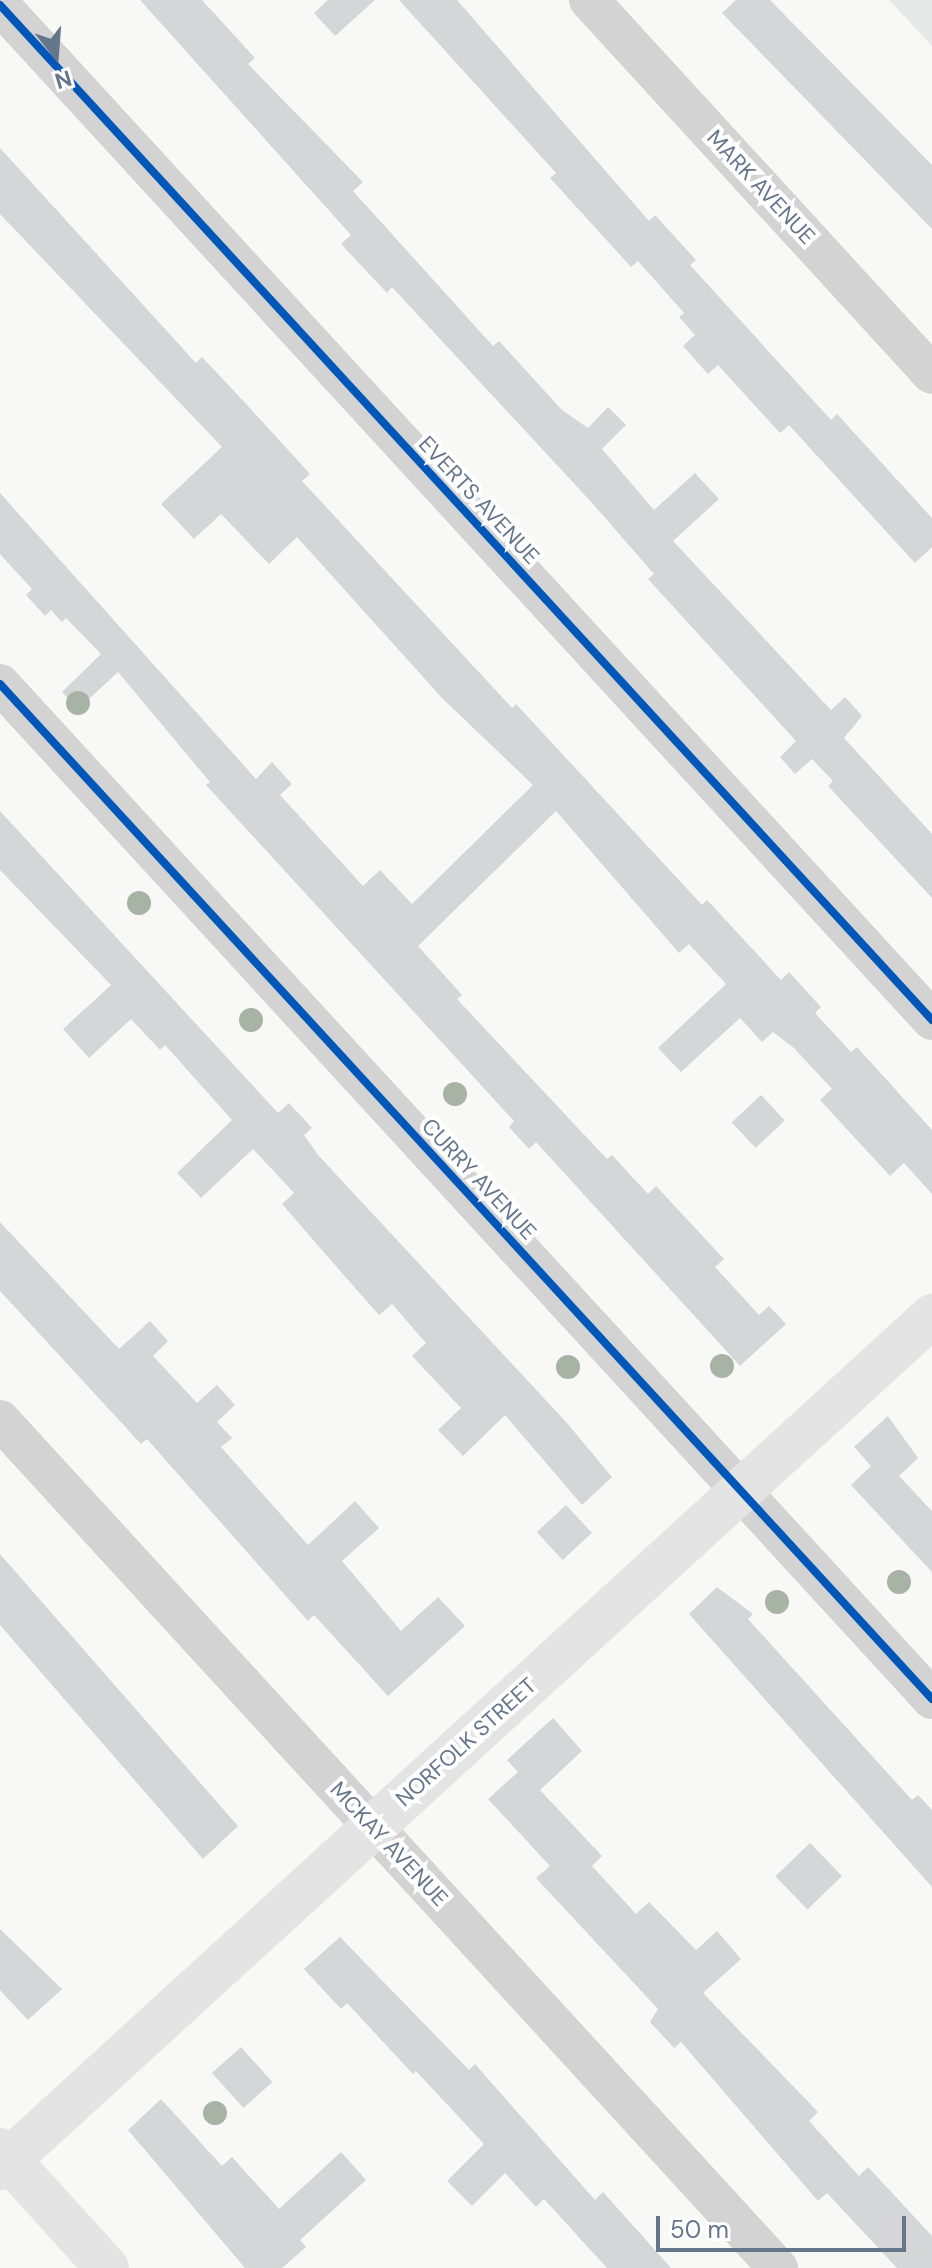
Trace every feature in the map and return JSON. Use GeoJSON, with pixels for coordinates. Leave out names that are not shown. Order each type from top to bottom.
{"type":"FeatureCollection","features":[{"type":"Feature","properties":{"kind":"street","name":"MARK AVENUE"},"geometry":{"type":"LineString","coordinates":[[589,0],[932,374]]}},
{"type":"Feature","properties":{"kind":"street","name":"EVERTS AVENUE"},"geometry":{"type":"LineString","coordinates":[[0,5],[932,1020]]}},
{"type":"Feature","properties":{"kind":"street","name":"CURRY AVENUE"},"geometry":{"type":"LineString","coordinates":[[0,684],[932,1699]]}},
{"type":"Feature","properties":{"kind":"street","name":"NORFOLK STREET"},"geometry":{"type":"LineString","coordinates":[[3,2160],[932,1316]]}},
{"type":"Feature","properties":{"kind":"street","name":"MCKAY AVENUE"},"geometry":{"type":"LineString","coordinates":[[0,1420],[778,2268]]}},
{"type":"Feature","properties":{"kind":"street"},"geometry":{"type":"LineString","coordinates":[[3,2160],[107,2268]]}},
{"type":"Feature","properties":{"kind":"shaded area"},"geometry":{"type":"Polygon","coordinates":[[[889,0],[932,0],[932,46],[889,0]]]}},
{"type":"Feature","properties":{"kind":"building"},"geometry":{"type":"Polygon","coordinates":[[[140,0],[202,0],[255,58],[248,64],[363,182],[353,191],[493,346],[499,341],[562,410],[588,428],[608,407],[626,425],[602,449],[654,510],[695,473],[719,499],[673,541],[831,710],[845,697],[862,716],[844,738],[932,834],[932,898],[828,786],[833,781],[812,759],[795,774],[780,757],[796,741],[648,579],[654,574],[593,504],[392,287],[387,293],[341,244],[351,235],[140,0]]]}},
{"type":"Feature","properties":{"kind":"building"},"geometry":{"type":"Polygon","coordinates":[[[328,0],[375,0],[335,36],[314,13],[328,0]]]}},
{"type":"Feature","properties":{"kind":"building"},"geometry":{"type":"Polygon","coordinates":[[[399,0],[457,0],[649,221],[655,215],[696,260],[690,265],[831,420],[837,414],[932,518],[932,547],[915,563],[789,425],[780,433],[718,365],[708,374],[683,346],[695,335],[679,317],[684,313],[638,261],[631,267],[550,178],[556,173],[399,0]]]}},
{"type":"Feature","properties":{"kind":"building"},"geometry":{"type":"Polygon","coordinates":[[[736,0],[770,0],[932,165],[932,229],[722,13],[736,0]]]}},
{"type":"Feature","properties":{"kind":"building"},"geometry":{"type":"Polygon","coordinates":[[[0,148],[196,363],[202,357],[249,407],[310,474],[302,481],[512,708],[516,704],[702,905],[707,900],[781,980],[789,972],[821,1007],[815,1013],[851,1052],[857,1047],[932,1130],[932,1194],[904,1163],[890,1176],[820,1100],[832,1089],[794,1048],[773,1032],[762,1042],[740,1018],[681,1072],[658,1048],[726,984],[689,944],[679,953],[556,811],[418,946],[462,995],[457,999],[607,1159],[612,1155],[648,1194],[656,1186],[724,1259],[715,1267],[759,1315],[769,1306],[786,1324],[740,1366],[536,1142],[529,1149],[509,1127],[514,1121],[206,785],[210,782],[118,672],[78,709],[62,692],[101,654],[66,618],[62,622],[51,610],[45,616],[26,595],[32,589],[0,554],[0,493],[256,779],[272,762],[292,784],[280,795],[363,886],[380,870],[412,904],[533,785],[442,698],[297,537],[269,564],[221,514],[194,539],[161,504],[222,447],[0,214],[0,148]]]}},
{"type":"Feature","properties":{"kind":"building"},"geometry":{"type":"Polygon","coordinates":[[[0,811],[278,1113],[289,1103],[312,1128],[304,1135],[318,1155],[567,1423],[612,1477],[582,1505],[505,1415],[463,1456],[438,1430],[461,1408],[412,1356],[426,1343],[392,1304],[379,1315],[282,1204],[294,1193],[253,1149],[201,1198],[177,1173],[232,1120],[165,1045],[160,1050],[131,1019],[89,1058],[63,1029],[111,985],[0,870],[0,811]]]}},
{"type":"Feature","properties":{"kind":"building"},"geometry":{"type":"Polygon","coordinates":[[[761,1095],[785,1121],[756,1148],[732,1122],[761,1095]]]}},
{"type":"Feature","properties":{"kind":"building"},"geometry":{"type":"Polygon","coordinates":[[[0,1222],[119,1349],[150,1321],[168,1341],[153,1356],[197,1403],[217,1385],[235,1405],[217,1422],[232,1438],[221,1447],[308,1545],[355,1501],[379,1528],[342,1561],[401,1631],[438,1597],[465,1626],[388,1696],[314,1615],[308,1621],[147,1439],[141,1444],[0,1291],[0,1222]]]}},
{"type":"Feature","properties":{"kind":"building"},"geometry":{"type":"Polygon","coordinates":[[[888,1416],[918,1458],[899,1476],[932,1511],[932,1572],[851,1485],[871,1466],[854,1447],[888,1416]]]}},
{"type":"Feature","properties":{"kind":"building"},"geometry":{"type":"Polygon","coordinates":[[[566,1505],[592,1533],[563,1560],[537,1532],[566,1505]]]}},
{"type":"Feature","properties":{"kind":"building"},"geometry":{"type":"Polygon","coordinates":[[[0,1554],[238,1826],[203,1859],[0,1625],[0,1554]]]}},
{"type":"Feature","properties":{"kind":"building"},"geometry":{"type":"Polygon","coordinates":[[[717,1587],[753,1614],[748,1619],[912,1800],[918,1795],[932,1810],[932,1887],[689,1614],[717,1587]]]}},
{"type":"Feature","properties":{"kind":"building"},"geometry":{"type":"Polygon","coordinates":[[[553,1718],[582,1751],[540,1790],[602,1856],[592,1866],[636,1914],[649,1902],[696,1950],[717,1931],[741,1959],[703,1993],[818,2112],[809,2121],[859,2176],[868,2167],[932,2236],[932,2268],[897,2268],[827,2193],[818,2201],[681,2042],[674,2048],[650,2022],[658,2009],[536,1878],[550,1866],[488,1799],[518,1772],[507,1760],[553,1718]]]}},
{"type":"Feature","properties":{"kind":"building"},"geometry":{"type":"Polygon","coordinates":[[[810,1843],[842,1876],[807,1909],[775,1876],[810,1843]]]}},
{"type":"Feature","properties":{"kind":"building"},"geometry":{"type":"Polygon","coordinates":[[[0,1929],[62,1989],[28,2020],[0,1990],[0,1929]]]}},
{"type":"Feature","properties":{"kind":"building"},"geometry":{"type":"Polygon","coordinates":[[[340,1937],[469,2070],[475,2064],[595,2200],[603,2192],[671,2268],[607,2268],[544,2199],[536,2207],[505,2173],[472,2206],[447,2181],[484,2144],[347,2003],[341,2009],[304,1969],[340,1937]]]}},
{"type":"Feature","properties":{"kind":"building"},"geometry":{"type":"Polygon","coordinates":[[[241,2047],[272,2082],[243,2108],[212,2073],[241,2047]]]}},
{"type":"Feature","properties":{"kind":"building"},"geometry":{"type":"Polygon","coordinates":[[[161,2099],[222,2166],[232,2157],[279,2209],[341,2152],[366,2180],[300,2240],[306,2247],[282,2268],[245,2268],[128,2130],[161,2099]]]}},
{"type":"Feature","properties":{"kind":"cycle path"},"geometry":{"type":"LineString","coordinates":[[0,5],[932,1020]]}},
{"type":"Feature","properties":{"kind":"cycle path"},"geometry":{"type":"LineString","coordinates":[[0,684],[932,1699]]}}]}
